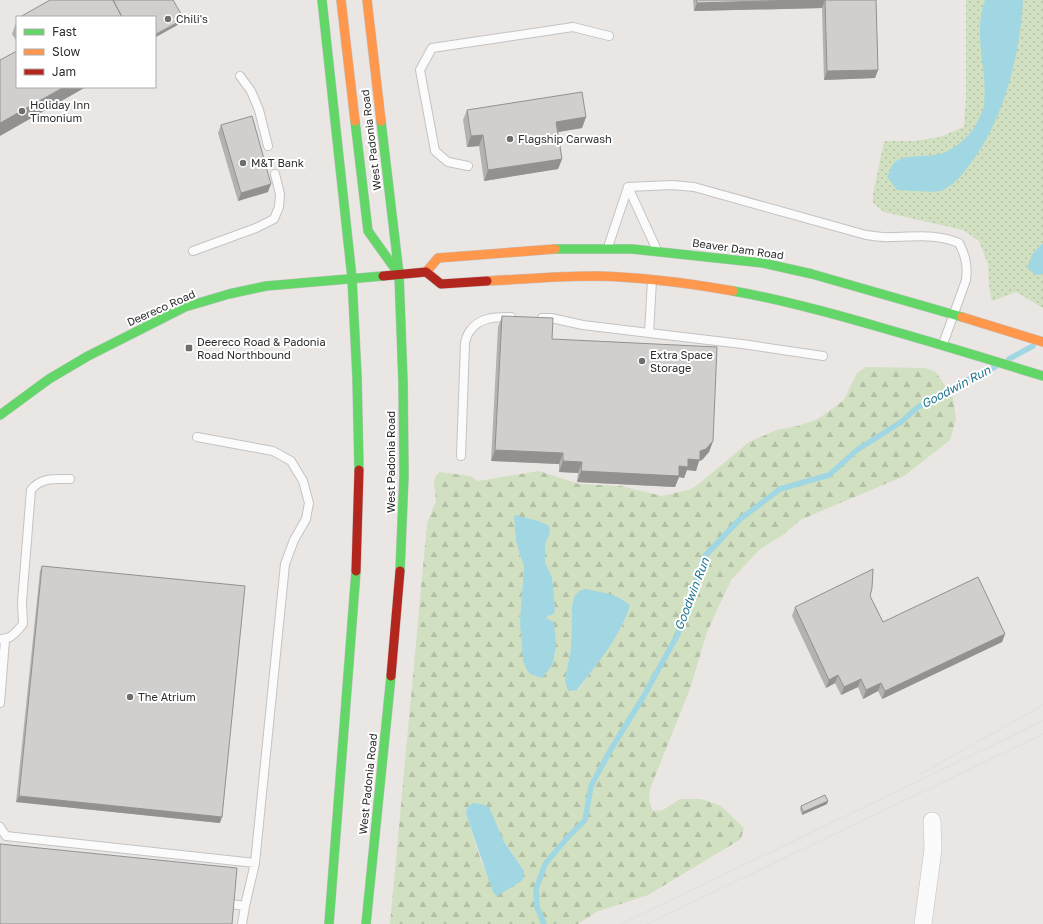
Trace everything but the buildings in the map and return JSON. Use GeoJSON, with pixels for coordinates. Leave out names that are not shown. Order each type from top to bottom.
{"type":"FeatureCollection","features":[{"type":"Feature","properties":{"kind":"main road"},"geometry":{"type":"LineString","coordinates":[[322,0],[352,278],[357,378],[359,473],[356,574],[350,675],[336,829],[330,924]]}},
{"type":"Feature","properties":{"kind":"main road"},"geometry":{"type":"LineString","coordinates":[[341,0],[368,231],[399,274]]}},
{"type":"Feature","properties":{"kind":"main road","name":"West Padonia Road"},"geometry":{"type":"LineString","coordinates":[[366,0],[399,274],[403,382],[404,476],[400,577],[392,677],[366,924]]}},
{"type":"Feature","properties":{"kind":"main road","name":"Beaver Dam Road"},"geometry":{"type":"LineString","coordinates":[[426,272],[438,258],[548,249],[607,248],[657,251],[763,263],[812,274],[954,314],[1043,342]]}},
{"type":"Feature","properties":{"kind":"main road"},"geometry":{"type":"LineString","coordinates":[[352,278],[426,272],[441,284],[550,276],[597,276],[652,279],[707,286],[774,298],[943,345],[1040,376]]}},
{"type":"Feature","properties":{"kind":"main road","name":"Deereco Road"},"geometry":{"type":"LineString","coordinates":[[0,415],[49,379],[88,356],[185,307],[229,294],[266,286],[352,278]]}},
{"type":"Feature","properties":{"kind":"street"},"geometry":{"type":"LineString","coordinates":[[923,924],[933,849],[932,821]]}},
{"type":"Feature","properties":{"kind":"lane"},"geometry":{"type":"LineString","coordinates":[[468,166],[448,162],[435,151],[420,70],[432,48],[573,27],[608,36]]}},
{"type":"Feature","properties":{"kind":"lane"},"geometry":{"type":"LineString","coordinates":[[240,76],[251,91],[259,110],[268,146]]}},
{"type":"Feature","properties":{"kind":"lane"},"geometry":{"type":"LineString","coordinates":[[193,251],[256,228],[274,219],[279,207],[280,194],[275,174]]}},
{"type":"Feature","properties":{"kind":"lane"},"geometry":{"type":"LineString","coordinates":[[628,187],[672,185],[694,187],[866,235],[890,238],[935,236],[959,243],[965,255],[968,269],[966,280],[943,345]]}},
{"type":"Feature","properties":{"kind":"lane"},"geometry":{"type":"LineString","coordinates":[[607,248],[628,187]]}},
{"type":"Feature","properties":{"kind":"lane"},"geometry":{"type":"LineString","coordinates":[[628,187],[657,251]]}},
{"type":"Feature","properties":{"kind":"lane"},"geometry":{"type":"LineString","coordinates":[[649,333],[652,279]]}},
{"type":"Feature","properties":{"kind":"lane"},"geometry":{"type":"LineString","coordinates":[[461,456],[465,343],[470,330],[480,322],[492,317],[521,318]]}},
{"type":"Feature","properties":{"kind":"lane"},"geometry":{"type":"LineString","coordinates":[[536,318],[551,318],[583,325],[742,344],[823,356]]}},
{"type":"Feature","properties":{"kind":"lane"},"geometry":{"type":"LineString","coordinates":[[197,437],[272,451],[291,461],[303,481],[309,502],[306,519],[294,540],[285,564],[255,863],[244,906],[242,924]]}},
{"type":"Feature","properties":{"kind":"lane"},"geometry":{"type":"LineString","coordinates":[[0,703],[3,639],[15,634],[23,624],[22,602],[30,490],[36,483],[53,479],[70,479]]}},
{"type":"Feature","properties":{"kind":"lane"},"geometry":{"type":"LineString","coordinates":[[0,827],[5,839],[255,863]]}},
{"type":"Feature","properties":{"kind":"lane"},"geometry":{"type":"LineString","coordinates":[[231,904],[244,906]]}},
{"type":"Feature","properties":{"kind":"green space"},"geometry":{"type":"Polygon","coordinates":[[[966,0],[1043,0],[1043,243],[1033,253],[1036,275],[1043,274],[1043,308],[1016,292],[992,301],[989,285],[988,264],[979,241],[963,230],[884,212],[873,203],[873,194],[884,141],[915,141],[940,137],[964,127],[966,98],[966,0]]]}},
{"type":"Feature","properties":{"kind":"green space"},"geometry":{"type":"Polygon","coordinates":[[[866,367],[926,368],[936,372],[953,398],[956,419],[950,440],[904,476],[800,520],[783,535],[760,549],[731,580],[707,632],[691,686],[650,789],[649,801],[653,811],[663,810],[680,799],[701,799],[721,806],[744,828],[741,839],[648,895],[596,912],[578,924],[390,924],[427,524],[436,501],[434,480],[439,472],[470,476],[478,481],[539,471],[579,484],[621,486],[662,496],[691,489],[749,442],[777,430],[798,426],[818,419],[844,400],[857,373],[866,367]],[[514,517],[516,540],[524,565],[520,622],[546,618],[552,577],[545,563],[545,544],[549,536],[514,517]],[[574,597],[572,607],[571,648],[565,681],[578,690],[614,639],[630,606],[574,597]],[[470,805],[466,810],[481,861],[488,876],[524,871],[504,842],[488,807],[470,805]]]}},
{"type":"Feature","properties":{"kind":"water"},"geometry":{"type":"Polygon","coordinates":[[[985,0],[1023,0],[1018,44],[1013,66],[1000,110],[991,131],[967,168],[959,178],[948,187],[936,192],[897,190],[887,177],[894,163],[903,158],[941,154],[952,149],[971,133],[980,116],[984,106],[985,90],[980,27],[981,14],[985,0]]]}},
{"type":"Feature","properties":{"kind":"water"},"geometry":{"type":"Polygon","coordinates":[[[1043,243],[1043,274],[1036,275],[1027,268],[1033,253],[1043,243]]]}},
{"type":"Feature","properties":{"kind":"water"},"geometry":{"type":"Polygon","coordinates":[[[515,515],[548,525],[550,529],[549,536],[545,544],[545,563],[552,577],[555,608],[554,614],[546,618],[554,622],[556,646],[551,667],[542,678],[530,674],[523,661],[520,622],[524,565],[516,540],[515,515]]]}},
{"type":"Feature","properties":{"kind":"water"},"geometry":{"type":"Polygon","coordinates":[[[585,589],[615,596],[630,606],[620,629],[600,660],[577,690],[568,691],[565,681],[571,648],[572,607],[574,597],[579,591],[585,589]]]}},
{"type":"Feature","properties":{"kind":"water"},"geometry":{"type":"Polygon","coordinates":[[[473,803],[489,807],[504,842],[524,871],[523,879],[520,882],[497,896],[493,892],[466,814],[466,811],[473,803]]]}},
{"type":"Feature","properties":{"kind":"waterway","name":"Goodwin Run"},"geometry":{"type":"LineString","coordinates":[[1009,359],[1033,346]]}},
{"type":"Feature","properties":{"kind":"waterway","name":"Goodwin Run"},"geometry":{"type":"LineString","coordinates":[[544,924],[537,907],[536,889],[545,864],[585,820],[591,786],[678,634],[704,557],[739,520],[780,489],[829,475],[857,450],[901,422],[918,407],[935,399],[951,388],[995,367]]}},
{"type":"Feature","properties":{"kind":"tram line"},"geometry":{"type":"LineString","coordinates":[[921,774],[1043,705]]}},
{"type":"Feature","properties":{"kind":"tram line"},"geometry":{"type":"LineString","coordinates":[[621,924],[1043,721]]}},
{"type":"Feature","properties":{"kind":"tram line"},"geometry":{"type":"LineString","coordinates":[[647,924],[1043,734]]}},
{"type":"Feature","properties":{"kind":"traffic: fast"},"geometry":{"type":"LineString","coordinates":[[322,0],[352,278],[357,377],[359,470]]}},
{"type":"Feature","properties":{"kind":"traffic: fast"},"geometry":{"type":"LineString","coordinates":[[355,121],[368,231],[398,273]]}},
{"type":"Feature","properties":{"kind":"traffic: fast"},"geometry":{"type":"LineString","coordinates":[[381,121],[399,274],[403,382],[404,476],[400,571]]}},
{"type":"Feature","properties":{"kind":"traffic: fast"},"geometry":{"type":"LineString","coordinates":[[555,249],[632,249],[763,263],[812,274],[962,317]]}},
{"type":"Feature","properties":{"kind":"traffic: fast"},"geometry":{"type":"LineString","coordinates":[[0,415],[49,379],[88,356],[185,307],[229,294],[266,286],[383,276]]}},
{"type":"Feature","properties":{"kind":"traffic: fast"},"geometry":{"type":"LineString","coordinates":[[733,291],[791,303],[829,313],[926,340],[1043,376]]}},
{"type":"Feature","properties":{"kind":"traffic: fast"},"geometry":{"type":"LineString","coordinates":[[329,924],[356,571]]}},
{"type":"Feature","properties":{"kind":"traffic: fast"},"geometry":{"type":"LineString","coordinates":[[366,924],[391,676]]}},
{"type":"Feature","properties":{"kind":"traffic: slow"},"geometry":{"type":"LineString","coordinates":[[341,0],[355,121]]}},
{"type":"Feature","properties":{"kind":"traffic: slow"},"geometry":{"type":"LineString","coordinates":[[367,0],[381,121]]}},
{"type":"Feature","properties":{"kind":"traffic: slow"},"geometry":{"type":"LineString","coordinates":[[426,272],[438,258],[555,249]]}},
{"type":"Feature","properties":{"kind":"traffic: slow"},"geometry":{"type":"LineString","coordinates":[[487,281],[569,276],[597,276],[665,281],[733,291]]}},
{"type":"Feature","properties":{"kind":"traffic: slow"},"geometry":{"type":"LineString","coordinates":[[962,317],[1043,342]]}},
{"type":"Feature","properties":{"kind":"traffic: jam"},"geometry":{"type":"LineString","coordinates":[[383,276],[426,272],[441,284],[487,281]]}},
{"type":"Feature","properties":{"kind":"traffic: jam"},"geometry":{"type":"LineString","coordinates":[[356,571],[359,470]]}},
{"type":"Feature","properties":{"kind":"traffic: jam"},"geometry":{"type":"LineString","coordinates":[[391,676],[400,571]]}},
{"type":"Feature","properties":{"kind":"place","name":"Chili's"},"geometry":{"type":"Point","coordinates":[168,19]}},
{"type":"Feature","properties":{"kind":"place","name":"Holiday Inn Timonium"},"geometry":{"type":"Point","coordinates":[22,111]}},
{"type":"Feature","properties":{"kind":"place","name":"Flagship Carwash"},"geometry":{"type":"Point","coordinates":[510,139]}},
{"type":"Feature","properties":{"kind":"place","name":"M&T Bank"},"geometry":{"type":"Point","coordinates":[243,163]}},
{"type":"Feature","properties":{"kind":"place","name":"Deereco Road & Padonia Road Northbound"},"geometry":{"type":"Point","coordinates":[189,348]}},
{"type":"Feature","properties":{"kind":"place","name":"Extra Space Storage"},"geometry":{"type":"Point","coordinates":[642,361]}},
{"type":"Feature","properties":{"kind":"place","name":"The Atrium"},"geometry":{"type":"Point","coordinates":[130,697]}}]}
